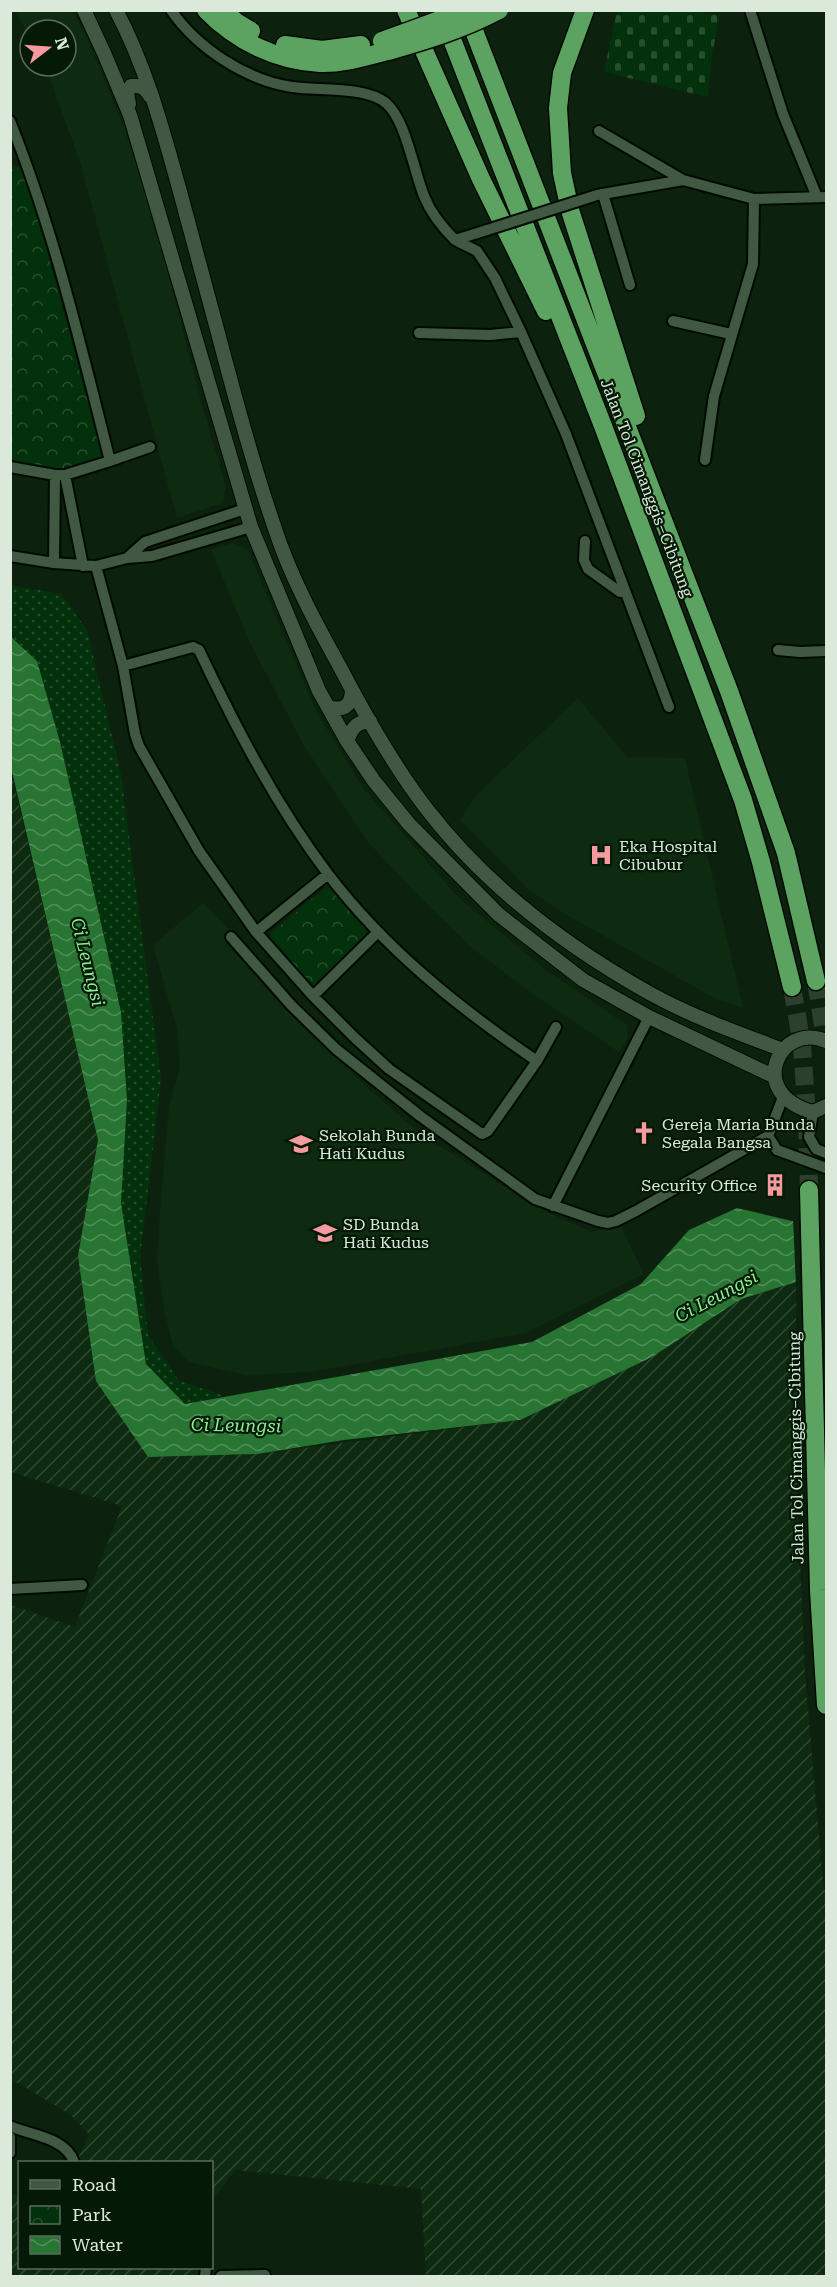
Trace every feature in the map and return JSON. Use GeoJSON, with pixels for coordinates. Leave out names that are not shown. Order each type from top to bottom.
{"type":"FeatureCollection","features":[{"type":"Feature","properties":{"kind":"highway"},"geometry":{"type":"LineString","coordinates":[[206,10],[222,27],[255,47],[287,58],[321,63],[353,60],[466,10]]}},
{"type":"Feature","properties":{"kind":"highway"},"geometry":{"type":"LineString","coordinates":[[224,10],[236,22],[264,38],[291,47],[322,50],[385,46],[433,39],[474,23],[499,10]]}},
{"type":"Feature","properties":{"kind":"highway"},"geometry":{"type":"LineString","coordinates":[[406,10],[482,179],[603,426]]}},
{"type":"Feature","properties":{"kind":"highway","name":"Jalan Tol Cimanggis–Cibitung"},"geometry":{"type":"LineString","coordinates":[[440,10],[603,426],[743,800],[792,987]]}},
{"type":"Feature","properties":{"kind":"highway","name":"Jalan Tol Cimanggis–Cibitung"},"geometry":{"type":"LineString","coordinates":[[466,10],[693,594],[786,853],[816,981]]}},
{"type":"Feature","properties":{"kind":"highway"},"geometry":{"type":"LineString","coordinates":[[585,10],[562,73],[558,108],[562,173],[570,210],[693,594]]}},
{"type":"Feature","properties":{"kind":"highway","name":"Jalan Tol Cimanggis–Cibitung"},"geometry":{"type":"LineString","coordinates":[[809,1190],[819,1590],[826,1705]]}},
{"type":"Feature","properties":{"kind":"street"},"geometry":{"type":"LineString","coordinates":[[84,10],[130,115],[251,528],[319,692],[347,741],[374,781],[409,824],[498,914],[583,980],[649,1017],[775,1077]]}},
{"type":"Feature","properties":{"kind":"street"},"geometry":{"type":"LineString","coordinates":[[116,10],[132,42],[157,107],[250,451],[278,537],[306,605],[352,691],[399,769],[427,810],[477,865],[524,908],[571,945],[652,995],[713,1024],[783,1050]]}},
{"type":"Feature","properties":{"kind":"street"},"geometry":{"type":"LineString","coordinates":[[171,10],[193,36],[217,54],[248,72],[291,87],[374,95],[388,104],[397,117],[428,205],[436,221],[455,240],[477,251],[495,278],[521,332],[566,434],[617,566],[618,593],[669,707]]}},
{"type":"Feature","properties":{"kind":"street"},"geometry":{"type":"LineString","coordinates":[[599,130],[683,180],[754,199],[822,197],[783,114],[750,10]]}},
{"type":"Feature","properties":{"kind":"street"},"geometry":{"type":"LineString","coordinates":[[130,115],[127,93],[131,86],[139,85],[146,89],[157,107]]}},
{"type":"Feature","properties":{"kind":"street"},"geometry":{"type":"LineString","coordinates":[[10,135],[11,122]]}},
{"type":"Feature","properties":{"kind":"street"},"geometry":{"type":"LineString","coordinates":[[11,122],[31,174],[55,252],[110,461]]}},
{"type":"Feature","properties":{"kind":"street"},"geometry":{"type":"LineString","coordinates":[[455,240],[598,195],[683,180]]}},
{"type":"Feature","properties":{"kind":"street"},"geometry":{"type":"LineString","coordinates":[[598,195],[630,285]]}},
{"type":"Feature","properties":{"kind":"street"},"geometry":{"type":"LineString","coordinates":[[705,460],[714,396],[721,379],[731,334],[753,264],[754,199]]}},
{"type":"Feature","properties":{"kind":"street"},"geometry":{"type":"LineString","coordinates":[[673,321],[731,334]]}},
{"type":"Feature","properties":{"kind":"street"},"geometry":{"type":"LineString","coordinates":[[419,333],[490,335],[521,332]]}},
{"type":"Feature","properties":{"kind":"street"},"geometry":{"type":"LineString","coordinates":[[10,467],[60,475],[150,447]]}},
{"type":"Feature","properties":{"kind":"street"},"geometry":{"type":"LineString","coordinates":[[54,563],[60,475]]}},
{"type":"Feature","properties":{"kind":"street"},"geometry":{"type":"LineString","coordinates":[[60,475],[83,566]]}},
{"type":"Feature","properties":{"kind":"street"},"geometry":{"type":"LineString","coordinates":[[127,558],[146,542],[245,509]]}},
{"type":"Feature","properties":{"kind":"street"},"geometry":{"type":"LineString","coordinates":[[10,556],[54,563],[96,566],[127,558],[152,556],[251,528]]}},
{"type":"Feature","properties":{"kind":"street"},"geometry":{"type":"LineString","coordinates":[[183,529],[189,546]]}},
{"type":"Feature","properties":{"kind":"street"},"geometry":{"type":"LineString","coordinates":[[585,541],[584,560],[588,569],[618,593]]}},
{"type":"Feature","properties":{"kind":"street"},"geometry":{"type":"LineString","coordinates":[[96,566],[123,666],[139,746],[199,851],[256,932],[313,996],[389,1069],[482,1134],[488,1131],[537,1060],[556,1027]]}},
{"type":"Feature","properties":{"kind":"street"},"geometry":{"type":"LineString","coordinates":[[123,666],[193,647],[199,650],[259,769],[328,874],[378,932],[418,970],[465,1010],[537,1060]]}},
{"type":"Feature","properties":{"kind":"street"},"geometry":{"type":"LineString","coordinates":[[778,650],[826,651]]}},
{"type":"Feature","properties":{"kind":"street"},"geometry":{"type":"LineString","coordinates":[[328,707],[340,710],[346,708],[352,691]]}},
{"type":"Feature","properties":{"kind":"street"},"geometry":{"type":"LineString","coordinates":[[347,741],[354,726],[370,721]]}},
{"type":"Feature","properties":{"kind":"street"},"geometry":{"type":"LineString","coordinates":[[256,932],[328,874]]}},
{"type":"Feature","properties":{"kind":"street"},"geometry":{"type":"LineString","coordinates":[[313,996],[378,932]]}},
{"type":"Feature","properties":{"kind":"street"},"geometry":{"type":"LineString","coordinates":[[231,937],[283,997],[336,1050],[535,1199],[598,1221],[616,1221],[768,1136],[783,1097]]}},
{"type":"Feature","properties":{"kind":"street"},"geometry":{"type":"LineString","coordinates":[[553,1206],[649,1017]]}},
{"type":"Feature","properties":{"kind":"street"},"geometry":{"type":"LineString","coordinates":[[826,1041],[810,1037],[800,1038],[783,1050],[776,1063],[775,1077],[777,1088],[792,1105],[813,1112],[826,1106]]}},
{"type":"Feature","properties":{"kind":"street"},"geometry":{"type":"LineString","coordinates":[[813,1112],[808,1137],[816,1149],[826,1153]]}},
{"type":"Feature","properties":{"kind":"street"},"geometry":{"type":"LineString","coordinates":[[768,1136],[777,1150],[826,1168]]}},
{"type":"Feature","properties":{"kind":"street"},"geometry":{"type":"LineString","coordinates":[[10,1589],[82,1585]]}},
{"type":"Feature","properties":{"kind":"street"},"geometry":{"type":"LineString","coordinates":[[10,2126],[59,2144],[70,2153],[73,2161]]}},
{"type":"Feature","properties":{"kind":"street"},"geometry":{"type":"LineString","coordinates":[[10,2137],[12,2148],[10,2153]]}},
{"type":"Feature","properties":{"kind":"street"},"geometry":{"type":"LineString","coordinates":[[221,2277],[265,2275]]}},
{"type":"Feature","properties":{"kind":"shaded area"},"geometry":{"type":"Polygon","coordinates":[[[15,11],[73,11],[77,18],[19,18],[15,11]]]}},
{"type":"Feature","properties":{"kind":"shaded area"},"geometry":{"type":"Polygon","coordinates":[[[78,21],[124,127],[159,237],[201,401],[226,487],[223,503],[177,518],[80,162],[49,78],[78,78],[78,21]]]}},
{"type":"Feature","properties":{"kind":"shaded area"},"geometry":{"type":"Polygon","coordinates":[[[233,543],[248,550],[316,711],[363,788],[458,897],[546,970],[627,1025],[628,1038],[619,1052],[533,994],[472,948],[368,842],[303,744],[248,639],[211,549],[233,543]]]}},
{"type":"Feature","properties":{"kind":"shaded area","name":"Eka Hospital Cibubur"},"geometry":{"type":"Polygon","coordinates":[[[578,698],[627,757],[685,758],[743,1008],[716,999],[565,914],[529,890],[460,820],[475,796],[578,698]]]}},
{"type":"Feature","properties":{"kind":"shaded area"},"geometry":{"type":"Polygon","coordinates":[[[10,767],[98,1140],[78,1256],[148,1457],[257,1454],[519,1420],[652,1357],[741,1299],[796,1282],[797,1493],[805,1674],[826,1897],[826,2276],[426,2276],[421,2189],[236,2170],[213,2199],[213,2161],[76,2161],[89,2134],[71,2115],[11,2079],[11,1605],[75,1627],[122,1506],[11,1472],[10,767]]]}},
{"type":"Feature","properties":{"kind":"shaded area","name":"Sekolah Bunda Hati Kudus"},"geometry":{"type":"Polygon","coordinates":[[[203,903],[238,939],[280,997],[318,1039],[369,1089],[422,1135],[539,1208],[591,1232],[620,1225],[644,1274],[526,1333],[311,1372],[246,1375],[189,1362],[173,1346],[164,1309],[157,1260],[169,1107],[180,1067],[177,1029],[153,945],[203,903]]]}},
{"type":"Feature","properties":{"kind":"shaded area"},"geometry":{"type":"Polygon","coordinates":[[[10,2195],[18,2195],[18,2269],[213,2269],[211,2276],[11,2276],[10,2195]]]}},
{"type":"Feature","properties":{"kind":"green space"},"geometry":{"type":"Polygon","coordinates":[[[617,11],[693,11],[720,15],[712,54],[708,97],[604,72],[617,11]]]}},
{"type":"Feature","properties":{"kind":"green space"},"geometry":{"type":"Polygon","coordinates":[[[16,166],[26,173],[101,451],[101,457],[82,469],[45,471],[11,466],[10,170],[16,166]]]}},
{"type":"Feature","properties":{"kind":"green space"},"geometry":{"type":"Polygon","coordinates":[[[10,585],[61,594],[87,630],[121,775],[161,1079],[140,1258],[148,1335],[179,1381],[225,1396],[185,1404],[146,1364],[121,1203],[80,835],[60,742],[37,661],[11,636],[10,585]]]}},
{"type":"Feature","properties":{"kind":"green space"},"geometry":{"type":"Polygon","coordinates":[[[327,888],[334,890],[357,912],[365,926],[366,940],[319,985],[312,987],[270,942],[270,934],[327,888]]]}},
{"type":"Feature","properties":{"kind":"water","name":"Ci Leungsi"},"geometry":{"type":"Polygon","coordinates":[[[10,636],[37,661],[60,742],[121,1012],[127,1100],[121,1203],[146,1364],[185,1404],[532,1342],[641,1284],[689,1230],[737,1208],[826,1229],[796,1282],[741,1299],[652,1357],[520,1420],[344,1440],[257,1454],[148,1457],[96,1381],[78,1256],[98,1140],[11,767],[10,636]]]}},
{"type":"Feature","properties":{"kind":"pier"},"geometry":{"type":"Polygon","coordinates":[[[793,1218],[826,1225],[826,1304],[796,1286],[793,1218]]]}},
{"type":"Feature","properties":{"kind":"tunnel"},"geometry":{"type":"LineString","coordinates":[[816,981],[826,1044]]}},
{"type":"Feature","properties":{"kind":"tunnel"},"geometry":{"type":"LineString","coordinates":[[792,987],[802,1045],[809,1190]]}},
{"type":"Feature","properties":{"kind":"place","name":"Eka Hospital Cibubur"},"geometry":{"type":"Point","coordinates":[601,855]}},
{"type":"Feature","properties":{"kind":"place","name":"Gereja Maria Bunda Segala Bangsa"},"geometry":{"type":"Point","coordinates":[644,1133]}},
{"type":"Feature","properties":{"kind":"place","name":"Sekolah Bunda Hati Kudus"},"geometry":{"type":"Point","coordinates":[301,1144]}},
{"type":"Feature","properties":{"kind":"place","name":"Security Office"},"geometry":{"type":"Point","coordinates":[775,1185]}},
{"type":"Feature","properties":{"kind":"place","name":"SD Bunda Hati Kudus"},"geometry":{"type":"Point","coordinates":[325,1233]}}]}
